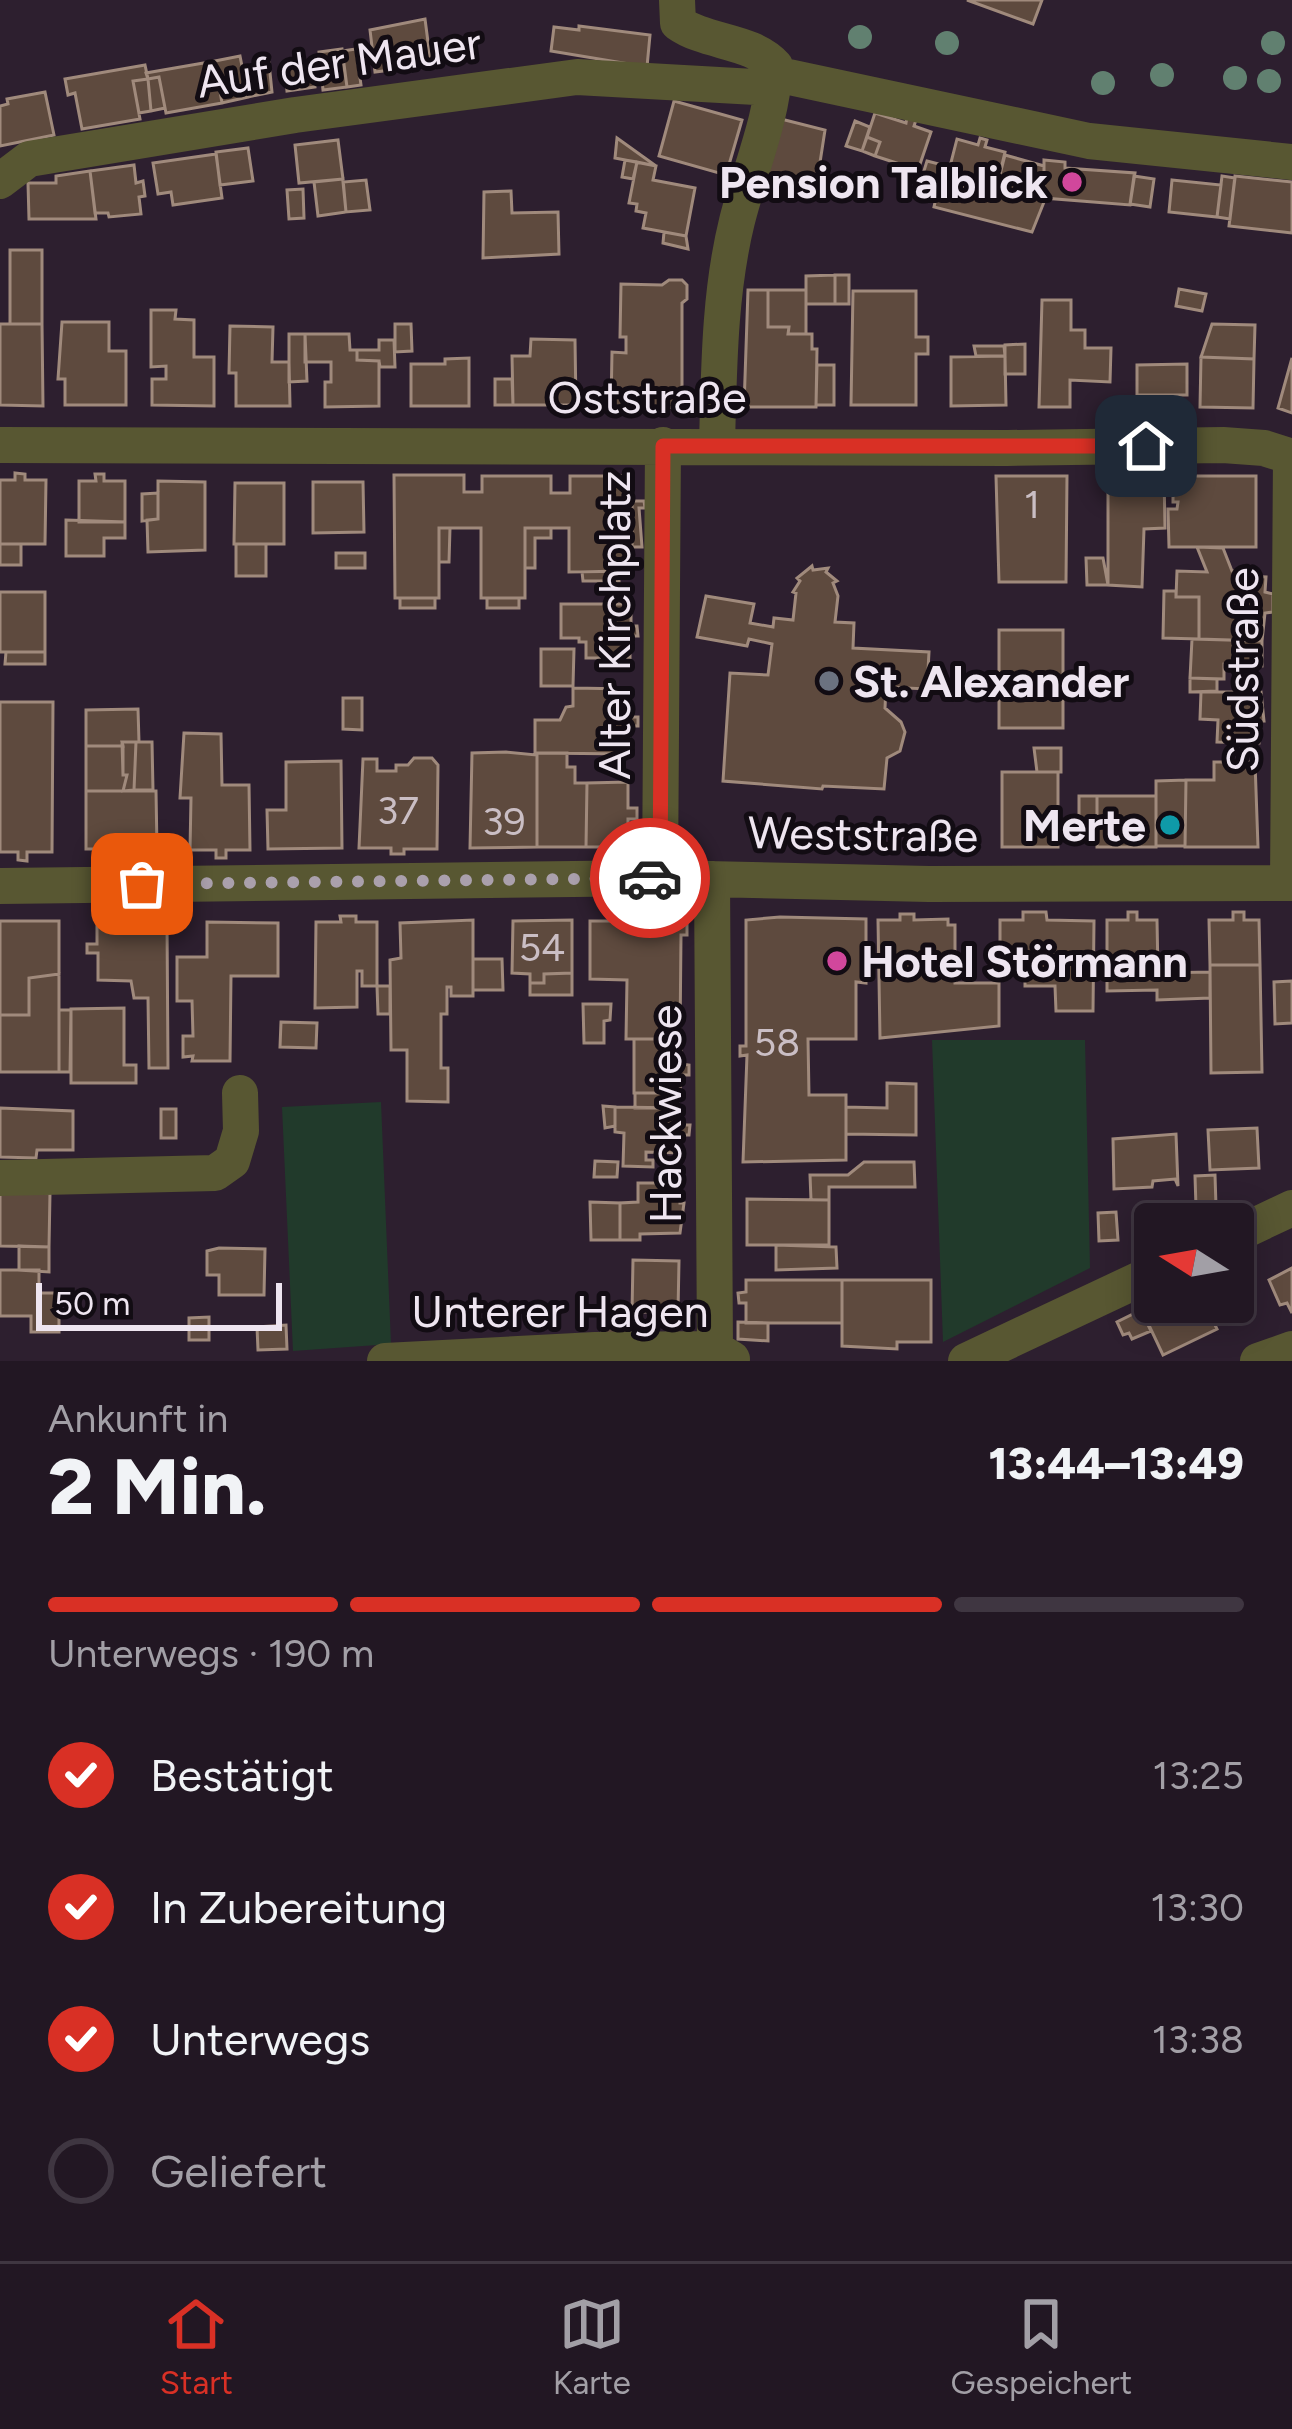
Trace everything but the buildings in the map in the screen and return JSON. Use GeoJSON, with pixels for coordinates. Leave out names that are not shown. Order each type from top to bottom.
{"type":"FeatureCollection","features":[{"type":"Feature","properties":{"kind":"street"},"geometry":{"type":"LineString","coordinates":[[677,0],[678,23],[689,31],[773,61],[774,81],[730,258],[720,347],[717,446]]}},
{"type":"Feature","properties":{"kind":"street","name":"Auf der Mauer"},"geometry":{"type":"LineString","coordinates":[[0,181],[29,159],[577,76],[774,81],[1089,141],[1292,161]]}},
{"type":"Feature","properties":{"kind":"street","name":"Oststraße"},"geometry":{"type":"LineString","coordinates":[[0,445],[1223,445],[1251,446],[1292,457]]}},
{"type":"Feature","properties":{"kind":"street","name":"Alter Kirchplatz"},"geometry":{"type":"LineString","coordinates":[[660,878],[663,446]]}},
{"type":"Feature","properties":{"kind":"street","name":"Südstraße"},"geometry":{"type":"LineString","coordinates":[[1290,884],[1292,457]]}},
{"type":"Feature","properties":{"kind":"street","name":"Weststraße"},"geometry":{"type":"LineString","coordinates":[[0,886],[660,878],[1290,884]]}},
{"type":"Feature","properties":{"kind":"street","name":"Hackwiese"},"geometry":{"type":"LineString","coordinates":[[712,879],[725,1355]]}},
{"type":"Feature","properties":{"kind":"street"},"geometry":{"type":"LineString","coordinates":[[0,1178],[215,1173],[232,1161],[241,1131],[240,1093]]}},
{"type":"Feature","properties":{"kind":"street"},"geometry":{"type":"LineString","coordinates":[[1254,1226],[1292,1208]]}},
{"type":"Feature","properties":{"kind":"street"},"geometry":{"type":"LineString","coordinates":[[966,1361],[1134,1282]]}},
{"type":"Feature","properties":{"kind":"street"},"geometry":{"type":"LineString","coordinates":[[1258,1361],[1292,1349]]}},
{"type":"Feature","properties":{"kind":"street","name":"Unterer Hagen"},"geometry":{"type":"LineString","coordinates":[[385,1361],[595,1350],[725,1355]]}},
{"type":"Feature","properties":{"kind":"green space"},"geometry":{"type":"Polygon","coordinates":[[[932,1040],[1085,1040],[1090,1268],[943,1342],[932,1040]]]}},
{"type":"Feature","properties":{"kind":"green space"},"geometry":{"type":"Polygon","coordinates":[[[381,1102],[391,1344],[293,1351],[282,1107],[381,1102]]]}},
{"type":"Feature","properties":{"kind":"way so far"},"geometry":{"type":"LineString","coordinates":[[142,884],[650,878]]}},
{"type":"Feature","properties":{"kind":"place","name":"Pension Talblick"},"geometry":{"type":"Point","coordinates":[1072,182]}},
{"type":"Feature","properties":{"kind":"place","name":"St. Alexander"},"geometry":{"type":"Point","coordinates":[829,681]}},
{"type":"Feature","properties":{"kind":"place","name":"Merte"},"geometry":{"type":"Point","coordinates":[1170,825]}},
{"type":"Feature","properties":{"kind":"place","name":"Hotel Störmann"},"geometry":{"type":"Point","coordinates":[837,961]}},
{"type":"Feature","properties":{"kind":"route"},"geometry":{"type":"LineString","coordinates":[[650,878],[660,878],[663,446],[1146,446]]}}]}
